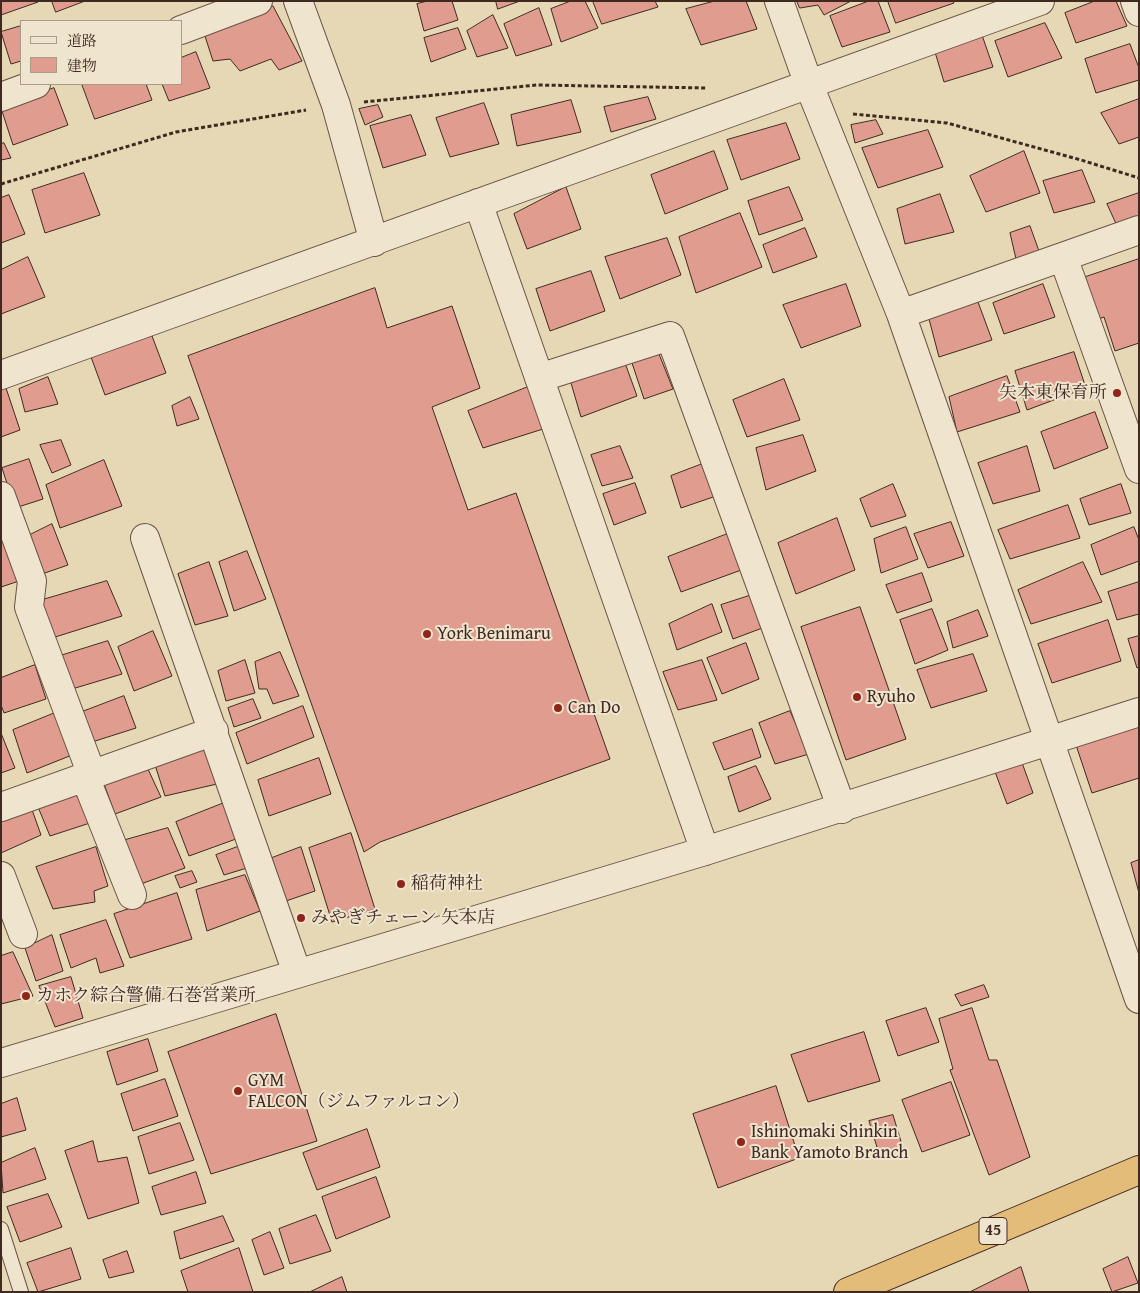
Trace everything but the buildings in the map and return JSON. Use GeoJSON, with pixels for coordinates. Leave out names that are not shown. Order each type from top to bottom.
{"type":"FeatureCollection","features":[{"type":"Feature","properties":{"kind":"highway","name":"45"},"geometry":{"type":"LineString","coordinates":[[848,1292],[1139,1170]]}},
{"type":"Feature","properties":{"kind":"street"},"geometry":{"type":"LineString","coordinates":[[182,30],[258,1]]}},
{"type":"Feature","properties":{"kind":"street"},"geometry":{"type":"LineString","coordinates":[[298,1],[336,105],[374,242]]}},
{"type":"Feature","properties":{"kind":"street"},"geometry":{"type":"LineString","coordinates":[[779,1],[809,85],[901,314],[1139,999]]}},
{"type":"Feature","properties":{"kind":"street"},"geometry":{"type":"LineString","coordinates":[[1,375],[1040,1]]}},
{"type":"Feature","properties":{"kind":"street"},"geometry":{"type":"LineString","coordinates":[[1135,1],[1139,12]]}},
{"type":"Feature","properties":{"kind":"street"},"geometry":{"type":"LineString","coordinates":[[1,97],[33,85]]}},
{"type":"Feature","properties":{"kind":"street"},"geometry":{"type":"LineString","coordinates":[[478,202],[705,851]]}},
{"type":"Feature","properties":{"kind":"street"},"geometry":{"type":"LineString","coordinates":[[901,314],[1139,230]]}},
{"type":"Feature","properties":{"kind":"street"},"geometry":{"type":"LineString","coordinates":[[1063,256],[1139,469]]}},
{"type":"Feature","properties":{"kind":"street"},"geometry":{"type":"LineString","coordinates":[[539,378],[670,336],[842,808]]}},
{"type":"Feature","properties":{"kind":"street"},"geometry":{"type":"LineString","coordinates":[[1,496],[32,581],[29,607],[132,895]]}},
{"type":"Feature","properties":{"kind":"street"},"geometry":{"type":"LineString","coordinates":[[145,538],[297,973]]}},
{"type":"Feature","properties":{"kind":"street"},"geometry":{"type":"LineString","coordinates":[[1,1063],[705,851],[1139,712]]}},
{"type":"Feature","properties":{"kind":"street"},"geometry":{"type":"LineString","coordinates":[[1,807],[214,731]]}},
{"type":"Feature","properties":{"kind":"street"},"geometry":{"type":"LineString","coordinates":[[1,876],[23,934]]}},
{"type":"Feature","properties":{"kind":"lane"},"geometry":{"type":"LineString","coordinates":[[1,1229],[21,1292]]}},
{"type":"Feature","properties":{"kind":"path"},"geometry":{"type":"LineString","coordinates":[[1,184],[176,132],[336,105],[537,85],[713,88]]}},
{"type":"Feature","properties":{"kind":"path"},"geometry":{"type":"LineString","coordinates":[[820,110],[947,123],[1139,178]]}},
{"type":"Feature","properties":{"kind":"place","name":"矢本東保育所"},"geometry":{"type":"Point","coordinates":[1117,393]}},
{"type":"Feature","properties":{"kind":"place","name":"York Benimaru"},"geometry":{"type":"Point","coordinates":[427,634]}},
{"type":"Feature","properties":{"kind":"place","name":"Ryuho"},"geometry":{"type":"Point","coordinates":[857,697]}},
{"type":"Feature","properties":{"kind":"place","name":"Can Do"},"geometry":{"type":"Point","coordinates":[558,708]}},
{"type":"Feature","properties":{"kind":"place","name":"稲荷神社"},"geometry":{"type":"Point","coordinates":[401,884]}},
{"type":"Feature","properties":{"kind":"place","name":"みやぎチェーン 矢本店"},"geometry":{"type":"Point","coordinates":[301,918]}},
{"type":"Feature","properties":{"kind":"place","name":"カホク綜合警備 石巻営業所"},"geometry":{"type":"Point","coordinates":[26,996]}},
{"type":"Feature","properties":{"kind":"place","name":"GYM FALCON（ジムファルコン）"},"geometry":{"type":"Point","coordinates":[238,1091]}},
{"type":"Feature","properties":{"kind":"place","name":"Ishinomaki Shinkin Bank Yamoto Branch"},"geometry":{"type":"Point","coordinates":[741,1142]}}]}
